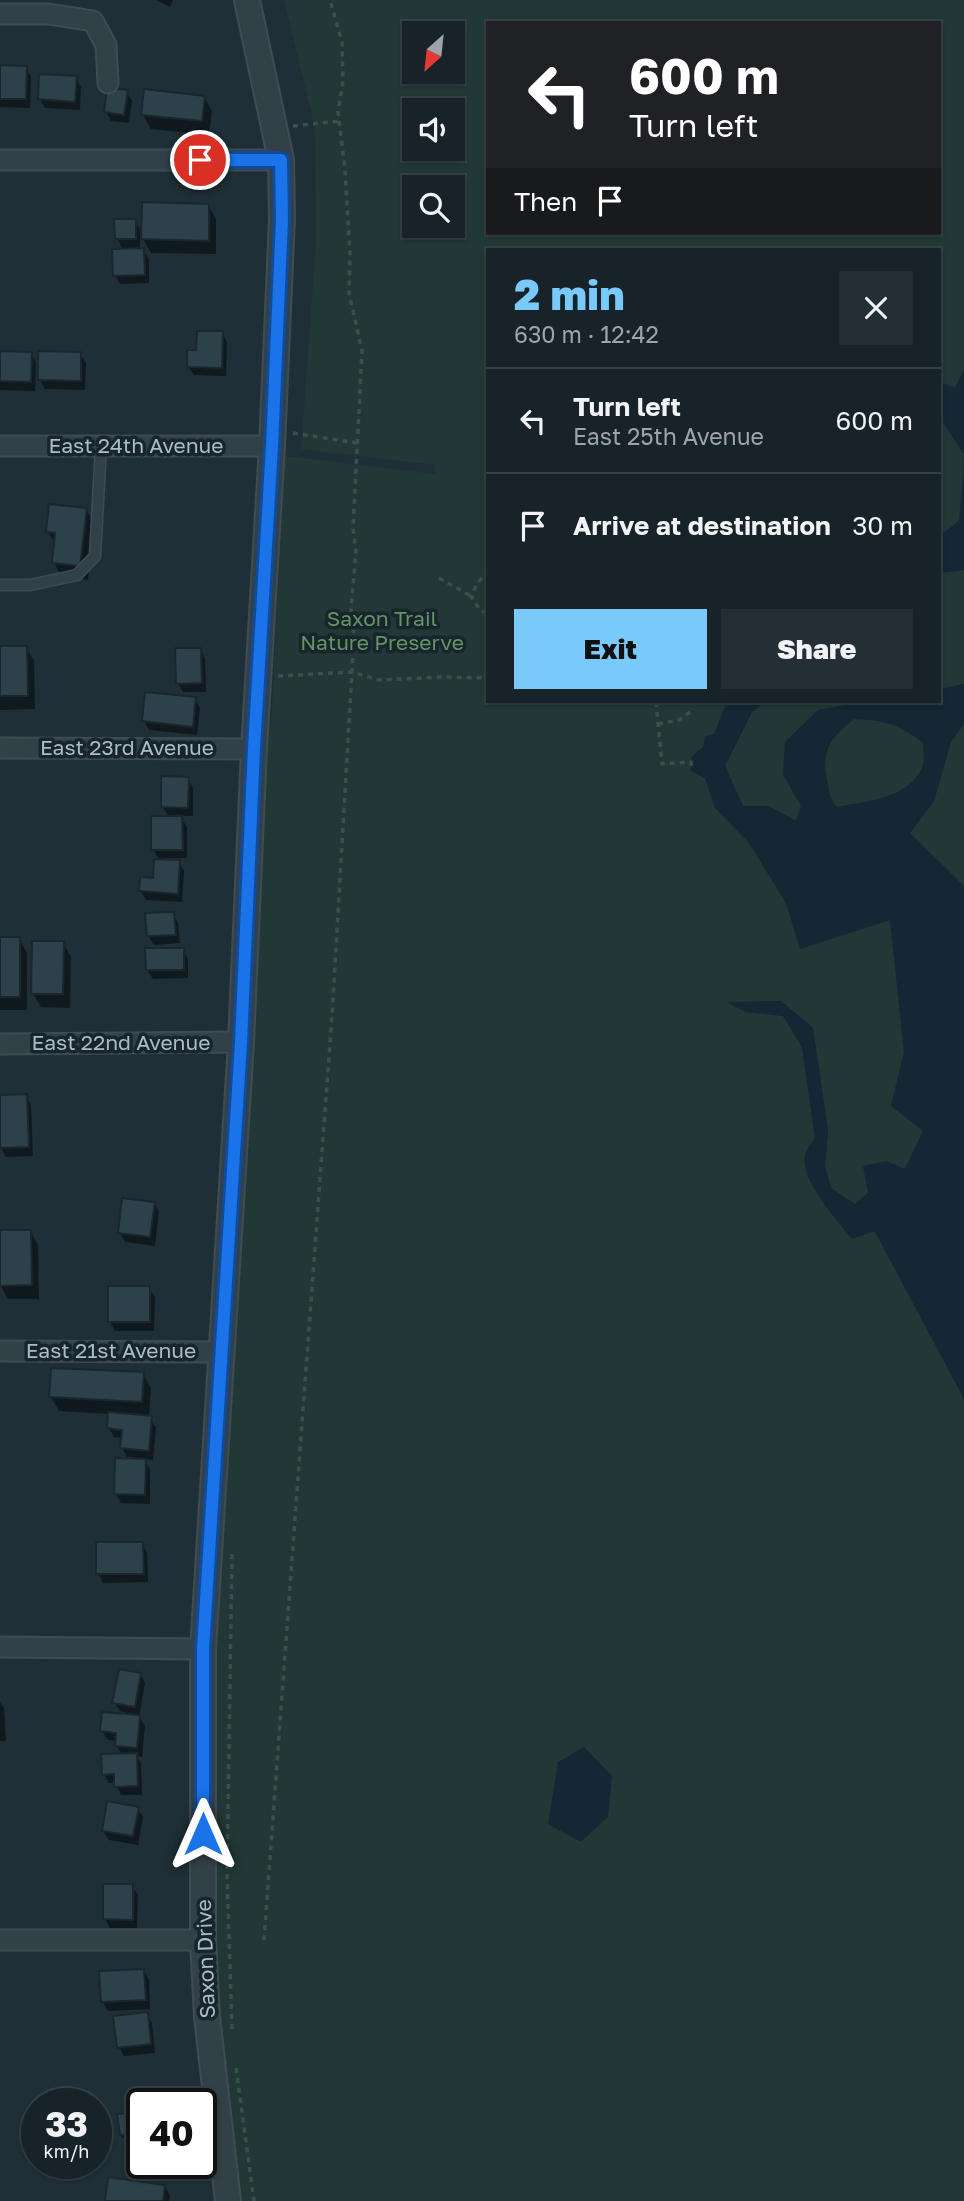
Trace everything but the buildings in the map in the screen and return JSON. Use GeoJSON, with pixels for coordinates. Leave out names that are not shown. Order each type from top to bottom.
{"type":"FeatureCollection","features":[{"type":"Feature","properties":{"kind":"street","name":"Saxon Drive"},"geometry":{"type":"LineString","coordinates":[[228,2201],[207,2017],[203,1940],[203,1649],[241,1042],[254,748],[280,439],[282,219],[281,160],[247,0]]}},
{"type":"Feature","properties":{"kind":"street"},"geometry":{"type":"LineString","coordinates":[[0,14],[49,14],[93,21],[106,45],[108,83]]}},
{"type":"Feature","properties":{"kind":"street"},"geometry":{"type":"LineString","coordinates":[[0,160],[281,160]]}},
{"type":"Feature","properties":{"kind":"street","name":"East 24th Avenue"},"geometry":{"type":"LineString","coordinates":[[0,446],[101,446],[280,439]]}},
{"type":"Feature","properties":{"kind":"street","name":"East 23rd Avenue"},"geometry":{"type":"LineString","coordinates":[[0,748],[254,748]]}},
{"type":"Feature","properties":{"kind":"street","name":"East 22nd Avenue"},"geometry":{"type":"LineString","coordinates":[[0,1044],[241,1042]]}},
{"type":"Feature","properties":{"kind":"street","name":"East 21st Avenue"},"geometry":{"type":"LineString","coordinates":[[0,1351],[221,1352]]}},
{"type":"Feature","properties":{"kind":"street"},"geometry":{"type":"LineString","coordinates":[[0,1647],[203,1649]]}},
{"type":"Feature","properties":{"kind":"street"},"geometry":{"type":"LineString","coordinates":[[0,1940],[203,1940]]}},
{"type":"Feature","properties":{"kind":"lane"},"geometry":{"type":"LineString","coordinates":[[0,585],[30,584],[77,575],[95,556],[101,446]]}},
{"type":"Feature","properties":{"kind":"path"},"geometry":{"type":"LineString","coordinates":[[264,1940],[331,1030],[354,637],[351,609],[356,552],[353,528],[362,351],[349,293],[350,254],[338,112],[344,81],[342,42],[330,0]]}},
{"type":"Feature","properties":{"kind":"path"},"geometry":{"type":"LineString","coordinates":[[289,127],[340,121]]}},
{"type":"Feature","properties":{"kind":"path"},"geometry":{"type":"LineString","coordinates":[[280,439],[357,443]]}},
{"type":"Feature","properties":{"kind":"path"},"geometry":{"type":"LineString","coordinates":[[471,596],[486,573]]}},
{"type":"Feature","properties":{"kind":"path"},"geometry":{"type":"LineString","coordinates":[[439,578],[471,596],[480,610],[486,613]]}},
{"type":"Feature","properties":{"kind":"path"},"geometry":{"type":"LineString","coordinates":[[274,676],[352,673],[379,680],[486,678]]}},
{"type":"Feature","properties":{"kind":"path"},"geometry":{"type":"LineString","coordinates":[[656,703],[662,764],[691,762],[692,770]]}},
{"type":"Feature","properties":{"kind":"path"},"geometry":{"type":"LineString","coordinates":[[658,724],[679,720],[690,712]]}},
{"type":"Feature","properties":{"kind":"green space","name":"Saxon Trail Nature Preserve"},"geometry":{"type":"Polygon","coordinates":[[[284,0],[964,0],[964,370],[955,389],[941,382],[941,248],[486,248],[486,703],[727,703],[714,734],[705,778],[715,808],[749,843],[786,903],[800,949],[890,919],[904,1052],[891,1106],[923,1131],[905,1169],[855,1204],[831,1188],[825,1167],[828,1130],[813,1028],[781,1001],[728,1003],[746,1012],[783,1016],[802,1047],[815,1138],[805,1154],[806,1175],[874,1231],[964,1399],[964,2201],[228,2201],[207,2017],[203,1649],[254,749],[271,725],[285,456],[435,474],[435,465],[301,449],[316,241],[315,129],[284,0]]]}},
{"type":"Feature","properties":{"kind":"green space"},"geometry":{"type":"Polygon","coordinates":[[[941,420],[964,454],[959,521],[945,532],[941,529],[941,420]]]}},
{"type":"Feature","properties":{"kind":"green space"},"geometry":{"type":"Polygon","coordinates":[[[964,570],[964,684],[941,689],[941,573],[964,570]]]}},
{"type":"Feature","properties":{"kind":"green space"},"geometry":{"type":"Polygon","coordinates":[[[763,703],[858,703],[818,710],[783,774],[801,806],[796,821],[768,806],[743,806],[725,766],[752,712],[763,703]]]}},
{"type":"Feature","properties":{"kind":"green space"},"geometry":{"type":"Polygon","coordinates":[[[854,719],[883,722],[906,731],[923,743],[924,763],[909,785],[899,791],[874,800],[837,807],[831,798],[825,760],[834,739],[854,719]]]}},
{"type":"Feature","properties":{"kind":"green space"},"geometry":{"type":"Polygon","coordinates":[[[964,724],[964,886],[910,833],[934,801],[951,742],[964,724]]]}},
{"type":"Feature","properties":{"kind":"water"},"geometry":{"type":"Polygon","coordinates":[[[964,370],[964,454],[941,420],[941,382],[955,388],[964,370]]]}},
{"type":"Feature","properties":{"kind":"water"},"geometry":{"type":"Polygon","coordinates":[[[964,473],[964,570],[941,573],[941,529],[945,532],[959,521],[964,473]]]}},
{"type":"Feature","properties":{"kind":"water"},"geometry":{"type":"Polygon","coordinates":[[[964,684],[964,724],[951,742],[934,801],[910,833],[964,886],[964,1399],[875,1231],[852,1239],[812,1185],[804,1162],[806,1152],[815,1138],[802,1047],[783,1016],[746,1012],[727,1002],[781,1001],[813,1028],[828,1130],[825,1167],[831,1188],[855,1204],[868,1193],[863,1166],[886,1161],[905,1169],[923,1131],[891,1106],[904,1052],[890,920],[800,949],[786,903],[749,843],[715,808],[705,778],[691,771],[691,757],[703,747],[705,736],[714,734],[727,703],[763,703],[752,712],[725,766],[743,806],[768,806],[796,821],[801,806],[783,774],[785,742],[818,710],[858,703],[941,703],[941,689],[964,684]],[[854,719],[829,745],[825,770],[831,798],[837,807],[874,800],[899,791],[909,785],[923,765],[923,743],[907,731],[883,722],[854,719]]]}},
{"type":"Feature","properties":{"kind":"water"},"geometry":{"type":"Polygon","coordinates":[[[584,1747],[612,1776],[608,1817],[581,1842],[548,1824],[558,1762],[584,1747]]]}},
{"type":"Feature","properties":{"kind":"route"},"geometry":{"type":"LineString","coordinates":[[200,160],[281,160],[282,219],[241,1042],[203,1649],[203,1834]]}}]}
